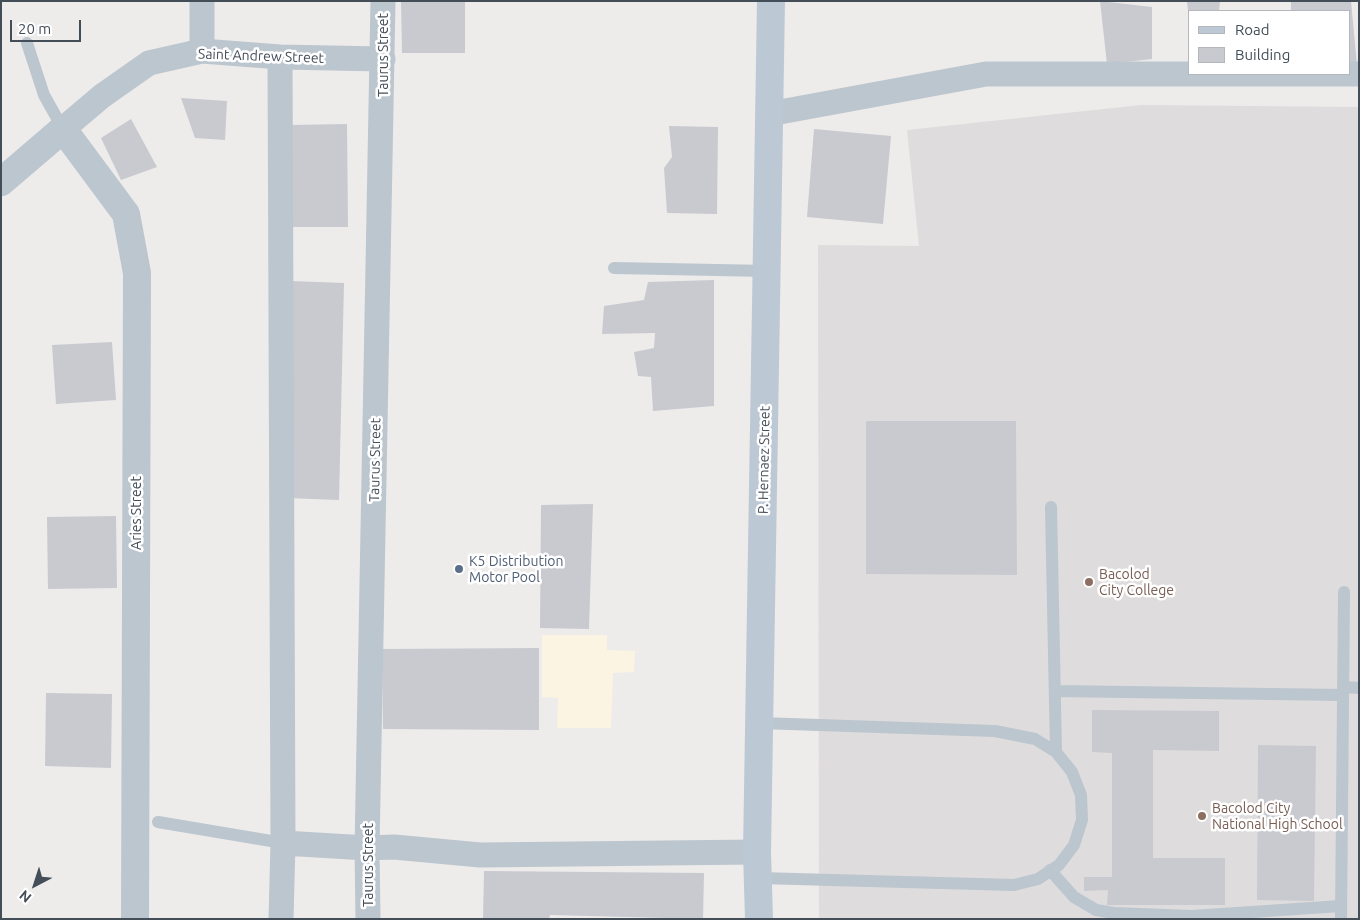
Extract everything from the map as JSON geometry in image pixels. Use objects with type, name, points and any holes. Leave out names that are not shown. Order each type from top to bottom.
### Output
[{"type":"main road","name":"P. Hernaez Street","points":[[759,919],[758,865],[771,1]]},
{"type":"street","points":[[202,1],[202,51]]},
{"type":"street","name":"Taurus Street","points":[[368,919],[367,848],[383,1]]},
{"type":"street","name":"Saint Andrew Street","points":[[1,182],[102,96],[150,63],[202,51],[280,57],[383,59]]},
{"type":"street","points":[[280,57],[283,843],[281,919]]},
{"type":"street","points":[[769,114],[986,74],[1188,74]]},
{"type":"street","name":"Aries Street","points":[[63,129],[126,214],[137,273],[134,919]]},
{"type":"street","points":[[283,843],[367,848],[394,847],[489,855],[758,865]]},
{"type":"lane","points":[[27,43],[44,96],[63,129]]},
{"type":"lane","points":[[614,268],[768,271]]},
{"type":"lane","points":[[1050,507],[1056,752]]},
{"type":"lane","points":[[1050,870],[1074,897],[1096,910],[1114,913],[1192,916],[1341,912],[1344,592]]},
{"type":"lane","points":[[1055,691],[1343,691],[1359,688]]},
{"type":"lane","points":[[758,865],[1014,885],[1038,878],[1059,865],[1074,844],[1082,820],[1081,795],[1072,772],[1056,752],[1035,739],[995,731],[760,723]]},
{"type":"lane","points":[[158,822],[283,843]]},
{"type":"shaded area","name":"Bacolod City College","points":[[1141,105],[1359,107],[1359,919],[819,919],[818,245],[919,246],[907,130]]},
{"type":"shaded area","points":[[542,635],[607,635],[607,650],[635,651],[634,672],[613,673],[611,728],[557,728],[558,698],[542,697]]},
{"type":"building","points":[[401,1],[465,1],[465,53],[402,53]]},
{"type":"building","points":[[1100,1],[1152,7],[1152,59],[1107,64]]},
{"type":"building","points":[[1187,1],[1220,1],[1219,10],[1188,11]]},
{"type":"building","points":[[1291,1],[1351,1],[1357,65],[1350,65],[1350,10],[1291,10]]},
{"type":"building","points":[[181,98],[227,101],[225,140],[195,138]]},
{"type":"building","points":[[131,119],[157,167],[121,180],[101,138]]},
{"type":"building","points":[[347,124],[348,227],[292,227],[291,125]]},
{"type":"building","points":[[669,126],[718,127],[717,214],[667,213],[664,168],[672,157]]},
{"type":"building","points":[[814,129],[891,136],[883,224],[807,217]]},
{"type":"building","points":[[714,280],[714,406],[653,411],[651,377],[638,376],[634,352],[654,348],[655,333],[602,334],[604,306],[644,300],[648,282]]},
{"type":"building","points":[[290,281],[344,283],[339,500],[286,498]]},
{"type":"building","points":[[112,342],[116,400],[56,404],[52,345]]},
{"type":"building","points":[[866,421],[1016,421],[1017,575],[866,574]]},
{"type":"building","points":[[593,504],[589,629],[540,628],[541,505]]},
{"type":"building","points":[[116,516],[117,588],[48,589],[47,517]]},
{"type":"building","points":[[539,648],[539,730],[383,729],[382,649]]},
{"type":"building","points":[[46,693],[112,694],[111,768],[45,766]]},
{"type":"building","points":[[1092,710],[1219,711],[1219,751],[1153,750],[1153,858],[1225,858],[1225,905],[1107,905],[1108,890],[1084,891],[1084,877],[1112,877],[1112,753],[1092,752]]},
{"type":"building","points":[[1258,745],[1316,746],[1314,901],[1257,900]]},
{"type":"building","points":[[484,871],[704,873],[703,919],[550,915],[549,919],[483,919]]},
{"type":"place","name":"K5 Distribution Motor Pool","points":[[459,569]]},
{"type":"place","name":"Bacolod City College","points":[[1089,582]]},
{"type":"place","name":"Bacolod City National High School","points":[[1202,816]]}]
